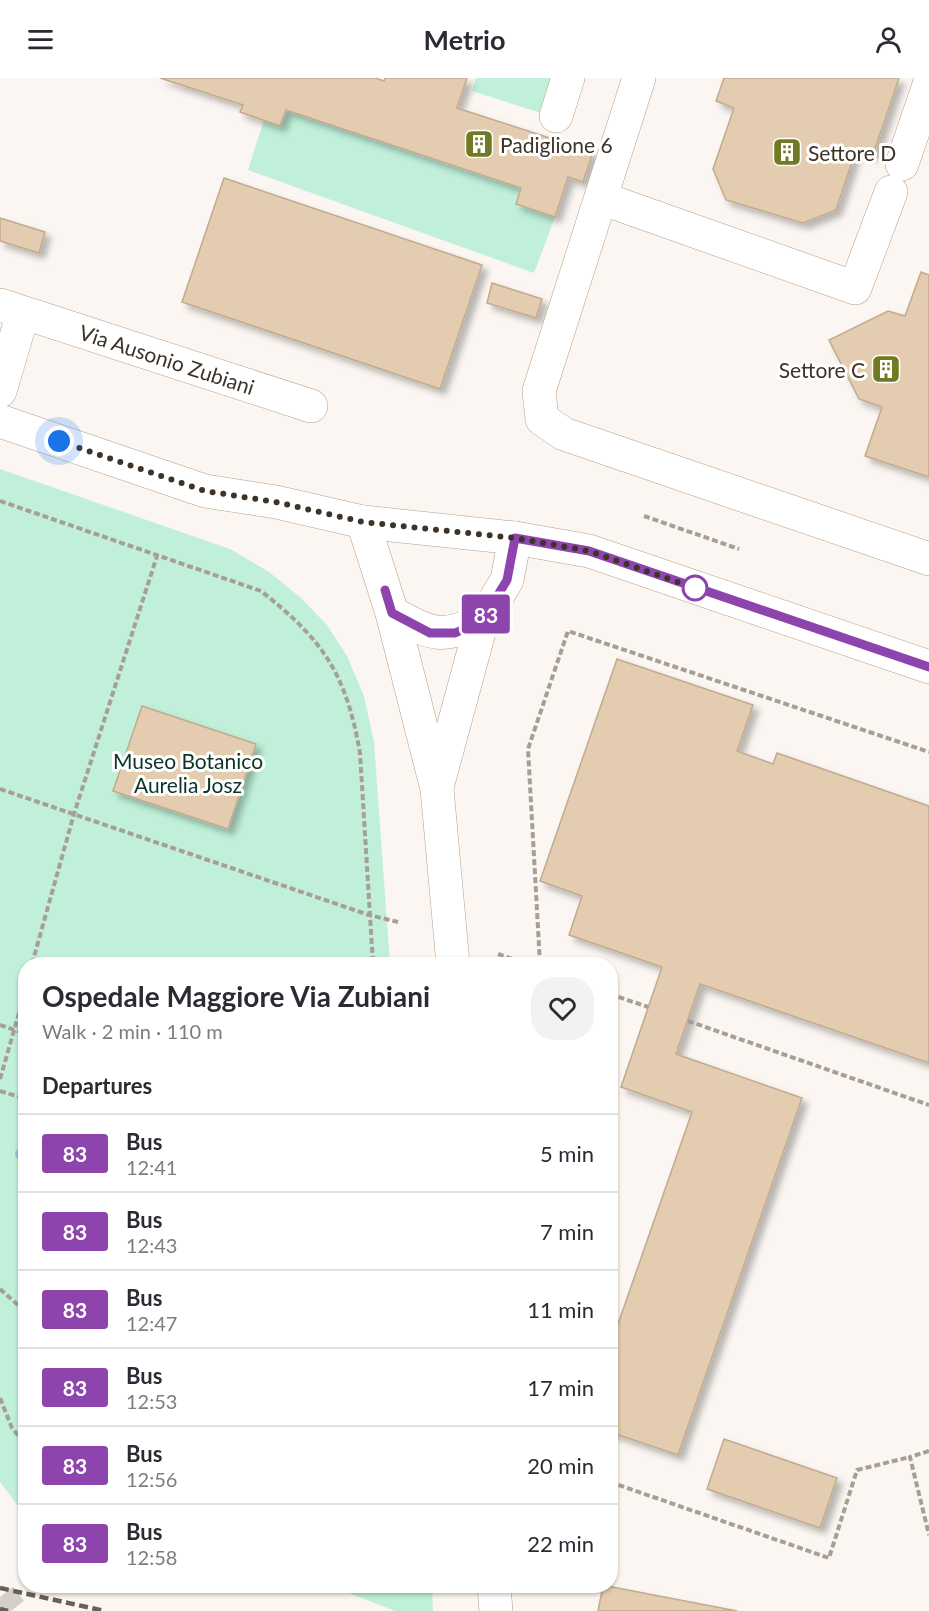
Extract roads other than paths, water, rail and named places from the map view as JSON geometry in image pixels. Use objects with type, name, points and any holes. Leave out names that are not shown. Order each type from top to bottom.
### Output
[{"type":"street","points":[[556,116],[568,78]]},
{"type":"street","points":[[639,78],[538,391],[542,418],[564,434],[929,559]]},
{"type":"street","points":[[601,198],[855,288],[929,85]]},
{"type":"street","name":"Via Ausonio Zubiani","points":[[0,391],[11,309],[311,406]]},
{"type":"street","points":[[0,421],[205,491],[276,502],[363,522],[515,538],[589,551],[929,667]]},
{"type":"street","points":[[363,522],[392,613],[437,789],[452,957]]},
{"type":"street","points":[[437,789],[482,621],[507,580],[515,538]]},
{"type":"street","points":[[392,613],[430,633],[455,633],[482,621]]},
{"type":"street","points":[[495,1593],[496,1611]]},
{"type":"tunnel","points":[[0,1597],[11,1611]]},
{"type":"railway","points":[[0,1588],[18,1592]]},
{"type":"railway","points":[[23,1593],[105,1611]]},
{"type":"railway","points":[[0,1609],[8,1611]]},
{"type":"place","name":"Padiglione 6","points":[[479,144]]},
{"type":"place","name":"Settore D","points":[[787,152]]},
{"type":"place","name":"Settore C","points":[[886,369]]},
{"type":"park label","name":"Museo Botanico Aurelia Josz","points":[[188,772]]}]
